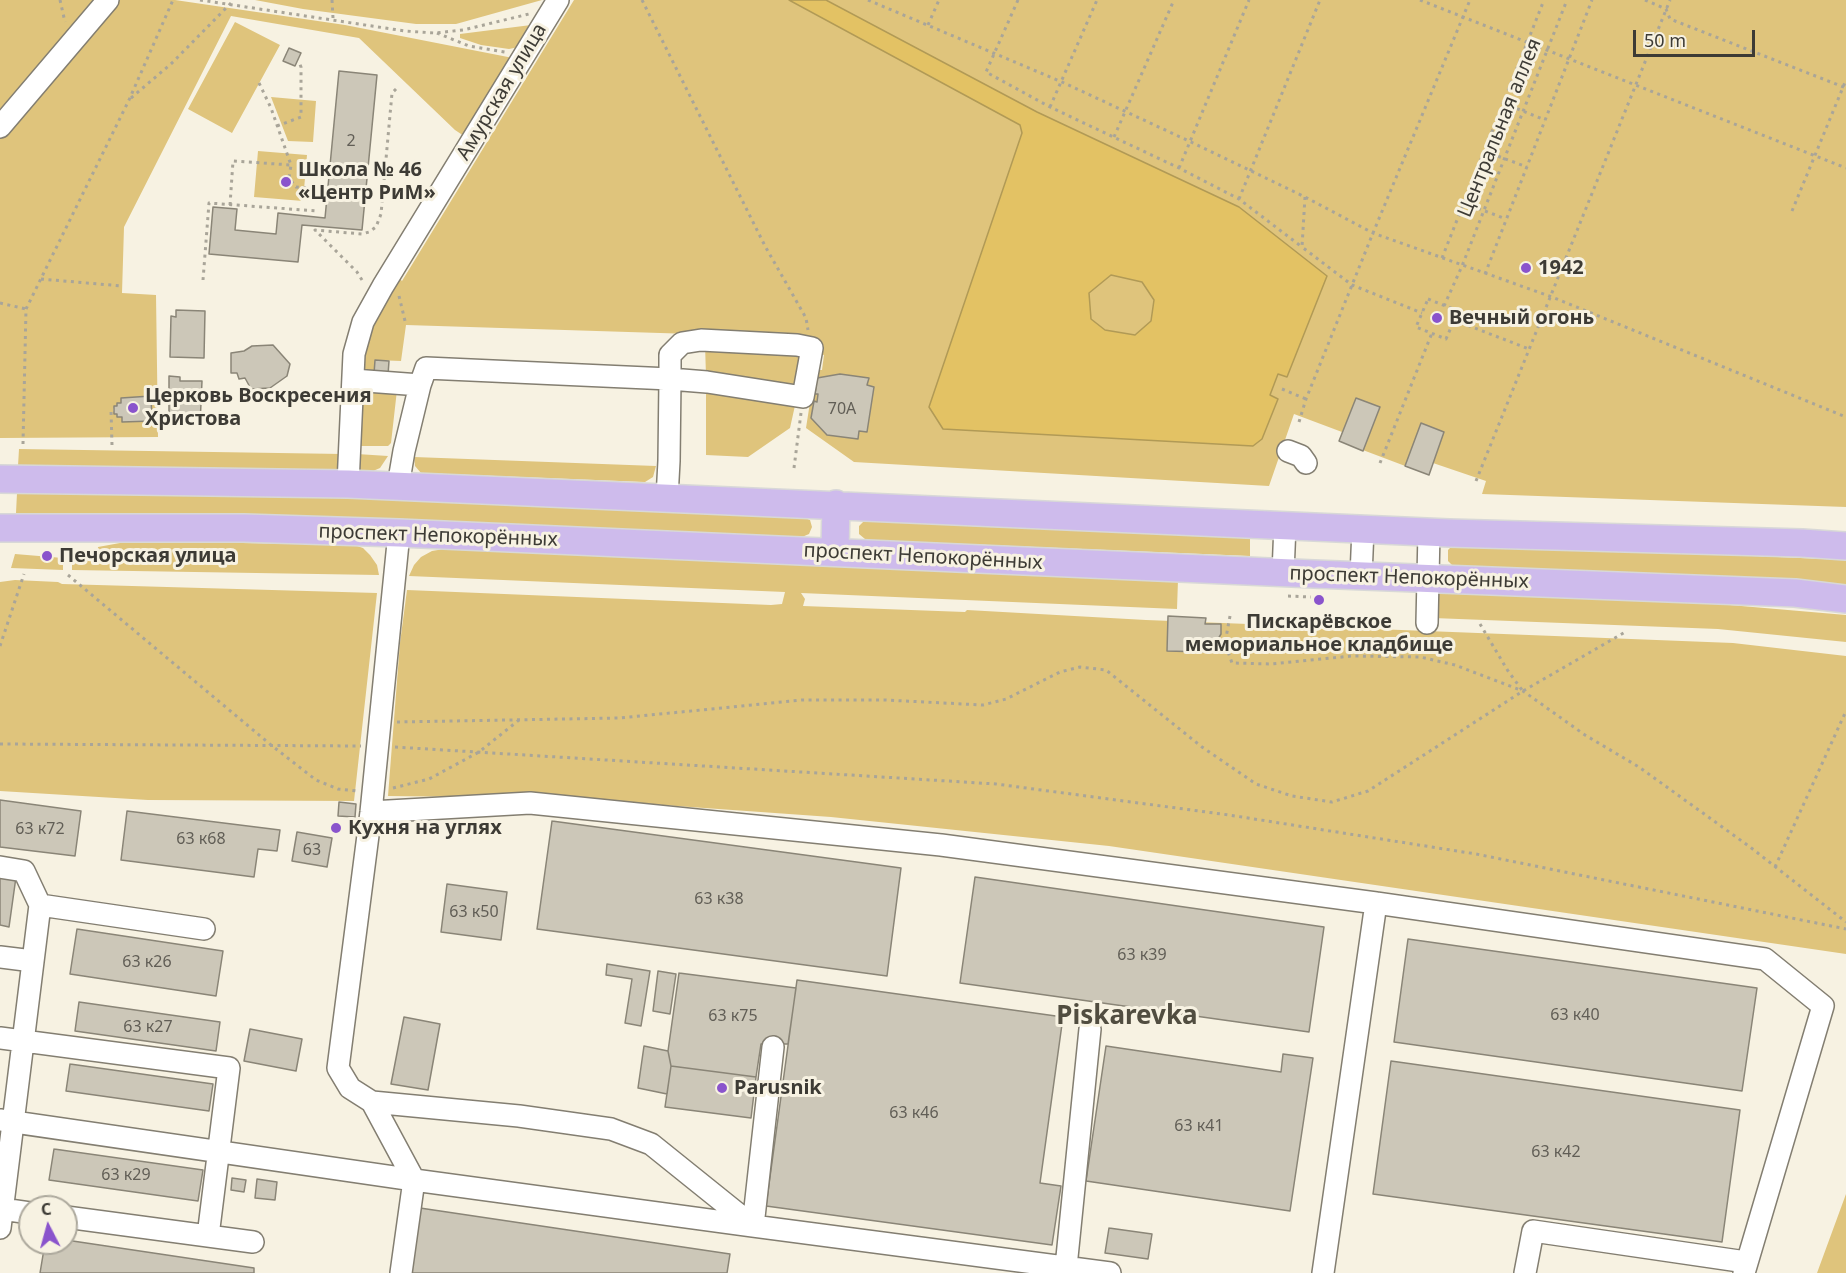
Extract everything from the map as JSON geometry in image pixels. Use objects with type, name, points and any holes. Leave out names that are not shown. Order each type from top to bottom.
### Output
[{"type":"main road","points":[[0,479],[348,484],[1429,532],[1846,546]]},
{"type":"main road","points":[[835,552],[836,504]]},
{"type":"main road","name":"проспект Непокорённых","points":[[0,528],[244,528],[399,533],[1283,573],[1795,592],[1846,599]]},
{"type":"street","points":[[0,127],[108,0]]},
{"type":"street","name":"Амурская улица","points":[[348,484],[354,354],[363,322],[556,4]]},
{"type":"street","points":[[398,486],[404,451],[426,368],[670,379],[707,382],[803,397],[812,348],[796,345],[701,340],[682,343],[670,355],[670,379],[669,461],[667,498]]},
{"type":"street","points":[[353,380],[420,385]]},
{"type":"street","points":[[1288,452],[1301,456],[1306,463]]},
{"type":"street","points":[[1283,573],[1285,525]]},
{"type":"street","points":[[1361,576],[1363,529]]},
{"type":"street","points":[[1427,623],[1429,532]]},
{"type":"street","points":[[399,533],[372,803],[338,1068],[350,1088],[372,1102],[519,1116],[611,1129],[651,1144],[753,1227]]},
{"type":"street","points":[[372,803],[530,803],[941,844],[1376,903],[1765,959],[1823,1006],[1745,1268],[1533,1231],[1526,1273]]},
{"type":"street","points":[[0,867],[24,871],[40,904],[23,1041],[7,1121],[2,1204],[18,1209]]},
{"type":"street","points":[[1323,1273],[1376,903]]},
{"type":"street","points":[[40,904],[204,929]]},
{"type":"street","points":[[0,957],[33,961]]},
{"type":"street","points":[[1066,1267],[1090,1029]]},
{"type":"street","points":[[0,1038],[229,1068],[208,1236]]},
{"type":"street","points":[[753,1227],[773,1047]]},
{"type":"street","points":[[372,1102],[414,1180],[401,1273]]},
{"type":"street","points":[[7,1121],[753,1227],[1005,1266],[1066,1267],[1110,1273]]},
{"type":"street","points":[[78,1219],[253,1242]]},
{"type":"path","points":[[23,444],[26,309],[129,99],[172,0]]},
{"type":"path","points":[[200,0],[230,6],[333,18],[405,31],[435,33],[463,30],[556,4]]},
{"type":"path","points":[[129,99],[172,63],[234,0]]},
{"type":"path","points":[[332,0],[333,18]]},
{"type":"path","points":[[642,0],[765,246],[806,318],[812,348]]},
{"type":"path","points":[[868,0],[1062,82],[1305,197],[1373,233],[1552,297],[1846,417]]},
{"type":"path","points":[[928,25],[939,0]]},
{"type":"path","points":[[1018,0],[986,72],[1050,107],[1239,199],[1352,285],[1422,313]]},
{"type":"path","points":[[1050,107],[1097,0]]},
{"type":"path","points":[[1114,137],[1174,0]]},
{"type":"path","points":[[1179,168],[1249,0]]},
{"type":"path","points":[[1239,199],[1320,0]]},
{"type":"path","points":[[1420,0],[1846,168]]},
{"type":"path","points":[[1299,422],[1306,399],[1373,233],[1470,0]]},
{"type":"path","points":[[1442,258],[1544,0]]},
{"type":"path","name":"Центральная аллея","points":[[1444,306],[1567,0]]},
{"type":"path","points":[[1485,274],[1592,0]]},
{"type":"path","points":[[1645,0],[1666,9],[1670,19],[1845,87]]},
{"type":"path","points":[[1476,481],[1670,0]]},
{"type":"path","points":[[435,33],[470,46],[525,55]]},
{"type":"path","points":[[277,126],[301,117],[302,67],[299,62]]},
{"type":"path","points":[[1792,211],[1846,80]]},
{"type":"path","points":[[259,83],[291,165],[290,178],[296,186],[319,189]]},
{"type":"path","points":[[362,279],[315,230],[362,234],[376,226],[381,214],[392,93],[399,86]]},
{"type":"path","points":[[1503,103],[1545,120]]},
{"type":"path","points":[[1485,151],[1527,167]]},
{"type":"path","points":[[230,205],[233,161],[291,165]]},
{"type":"path","points":[[1302,247],[1305,197]]},
{"type":"path","points":[[203,280],[209,203],[317,211]]},
{"type":"path","points":[[1464,203],[1506,219]]},
{"type":"path","points":[[41,279],[122,286]]},
{"type":"path","points":[[1428,299],[1458,311],[1446,339],[1416,327],[1422,313],[1428,299]]},
{"type":"path","points":[[0,303],[26,309]]},
{"type":"path","points":[[1454,320],[1529,349]]},
{"type":"path","points":[[1380,463],[1432,333]]},
{"type":"path","points":[[1281,389],[1306,399]]},
{"type":"path","points":[[794,468],[803,397]]},
{"type":"path","points":[[112,445],[111,410],[114,410]]},
{"type":"path","points":[[0,646],[24,574]]},
{"type":"path","points":[[68,575],[270,745],[316,780],[372,803],[429,779],[479,752],[519,720]]},
{"type":"path","points":[[1230,616],[1225,643],[1232,663],[1271,664],[1352,656],[1420,657],[1455,665],[1523,691],[1585,735],[1639,767],[1846,922]]},
{"type":"path","points":[[1480,624],[1508,671],[1523,691]]},
{"type":"path","points":[[380,723],[620,718],[802,700],[885,700],[983,705],[1006,699],[1060,672],[1080,667],[1106,670],[1202,747],[1256,784],[1292,796],[1332,802],[1368,791],[1523,691],[1627,631]]},
{"type":"path","points":[[1775,867],[1846,711]]},
{"type":"path","points":[[0,744],[378,746],[1008,786],[1229,815],[1476,854],[1846,929]]},
{"type":"shaded area","points":[[0,0],[96,0],[0,109]]},
{"type":"shaded area","points":[[120,0],[175,0],[345,25],[513,58],[467,138],[455,130],[359,38],[231,16],[124,227],[122,293],[156,295],[158,437],[0,438],[0,137]]},
{"type":"shaded area","points":[[255,0],[542,0],[456,24],[416,24],[303,9]]},
{"type":"shaded area","points":[[574,0],[1846,0],[1846,507],[1482,494],[1486,481],[1433,463],[1429,475],[1339,441],[1342,432],[1294,414],[1269,486],[854,462],[806,428],[815,370],[822,370],[824,355],[817,354],[819,338],[406,325],[401,361],[375,360],[374,371],[360,370],[368,325],[397,276],[402,281]]},
{"type":"shaded area","points":[[789,0],[826,0],[1037,112],[1239,207],[1327,276],[1287,377],[1278,374],[1270,395],[1278,399],[1262,439],[1253,446],[943,429],[929,407],[1022,133],[1020,125]],"holes":[[[1111,275],[1142,282],[1154,300],[1151,321],[1135,335],[1105,330],[1091,319],[1089,293]]]},
{"type":"shaded area","points":[[235,22],[280,45],[232,133],[188,109]]},
{"type":"shaded area","points":[[539,24],[524,46],[509,49],[481,45],[460,38],[460,34]]},
{"type":"shaded area","points":[[271,97],[316,101],[313,142],[288,141]]},
{"type":"shaded area","points":[[258,151],[307,155],[303,201],[254,197]]},
{"type":"shaded area","points":[[705,344],[803,353],[800,389],[706,376]]},
{"type":"shaded area","points":[[358,385],[397,390],[391,443],[388,446],[357,446]]},
{"type":"shaded area","points":[[706,388],[796,401],[790,428],[748,457],[706,455]]},
{"type":"shaded area","points":[[19,449],[343,454],[343,470],[18,466]]},
{"type":"shaded area","points":[[357,454],[388,456],[380,468],[373,471],[356,471]]},
{"type":"shaded area","points":[[414,457],[656,466],[653,477],[645,482],[421,473],[415,466]]},
{"type":"shaded area","points":[[17,493],[347,498],[802,517],[810,520],[812,527],[809,534],[802,537],[348,518],[16,513]]},
{"type":"shaded area","points":[[865,520],[1250,536],[1250,556],[869,540],[859,534],[859,526]]},
{"type":"shaded area","points":[[131,541],[354,545],[363,548],[370,555],[377,565],[379,575],[72,570],[72,557],[97,557],[98,547]]},
{"type":"shaded area","points":[[1452,546],[1571,548],[1846,560],[1846,586],[1458,567],[1448,561],[1448,550]]},
{"type":"shaded area","points":[[444,549],[1178,580],[1177,609],[801,593],[805,599],[803,606],[965,612],[967,610],[1146,620],[1733,643],[1846,656],[1846,954],[1109,846],[831,817],[564,798],[388,796],[400,643],[407,590],[771,605],[782,604],[785,592],[409,576],[421,557],[432,551]]},
{"type":"shaded area","points":[[15,554],[63,558],[63,570],[11,568]]},
{"type":"shaded area","points":[[15,580],[62,584],[377,593],[354,801],[148,800],[0,791],[0,582]]},
{"type":"shaded area","points":[[1433,591],[1718,604],[1846,615],[1846,642],[1718,629],[1433,618]]},
{"type":"shaded area","points":[[1846,1194],[1846,1273],[1817,1273]]},
{"type":"building","points":[[289,48],[301,53],[295,66],[283,61]]},
{"type":"building","points":[[339,71],[377,75],[362,230],[302,225],[298,262],[209,254],[213,207],[237,209],[235,230],[276,234],[278,213],[325,218]]},
{"type":"building","points":[[176,310],[205,311],[204,358],[170,357],[171,316],[176,317]]},
{"type":"building","points":[[273,345],[290,364],[287,376],[270,388],[251,389],[245,378],[239,379],[237,373],[231,373],[231,353],[244,351],[252,346]]},
{"type":"building","points":[[375,360],[389,361],[388,375],[374,374]]},
{"type":"building","points":[[840,374],[869,378],[867,385],[874,387],[867,432],[859,431],[858,439],[827,435],[811,418],[814,401],[817,402],[818,394],[815,394],[817,378]]},
{"type":"building","points":[[169,376],[180,377],[180,381],[202,381],[200,425],[173,423],[173,417],[169,417]]},
{"type":"building","name":"Церковь Воскресения Христова","points":[[151,396],[152,421],[122,422],[122,417],[114,414],[114,406],[121,403],[121,398]]},
{"type":"building","points":[[1356,398],[1380,407],[1363,451],[1339,441]]},
{"type":"building","points":[[1421,423],[1444,432],[1429,475],[1405,466]]},
{"type":"building","points":[[1168,616],[1206,618],[1205,624],[1221,624],[1221,634],[1214,646],[1204,646],[1204,652],[1167,651]]},
{"type":"building","points":[[0,800],[81,811],[75,856],[0,847]]},
{"type":"building","points":[[339,802],[356,804],[355,817],[338,816]]},
{"type":"building","points":[[127,811],[280,830],[277,851],[258,849],[254,877],[121,860]]},
{"type":"building","points":[[552,821],[901,868],[887,976],[537,929]]},
{"type":"building","points":[[297,832],[332,838],[327,867],[292,861]]},
{"type":"building","points":[[0,875],[16,877],[9,927],[0,925]]},
{"type":"building","points":[[975,877],[1324,927],[1309,1032],[960,983]]},
{"type":"building","points":[[447,884],[507,892],[501,940],[441,932]]},
{"type":"building","points":[[77,929],[223,951],[216,996],[70,974]]},
{"type":"building","points":[[1408,939],[1757,988],[1742,1091],[1394,1042]]},
{"type":"building","points":[[607,964],[650,971],[641,1026],[625,1023],[632,979],[606,975]]},
{"type":"building","points":[[658,971],[676,974],[670,1014],[653,1011]]},
{"type":"building","points":[[679,973],[796,988],[788,1044],[761,1044],[756,1077],[671,1066],[668,1051]]},
{"type":"building","points":[[797,980],[1063,1017],[1040,1183],[1061,1186],[1052,1245],[766,1206]]},
{"type":"building","points":[[79,1002],[220,1022],[216,1051],[75,1031]]},
{"type":"building","points":[[404,1017],[440,1024],[428,1090],[391,1084]]},
{"type":"building","points":[[250,1029],[302,1039],[296,1071],[244,1061]]},
{"type":"building","points":[[644,1046],[668,1051],[671,1066],[667,1094],[638,1088]]},
{"type":"building","points":[[1106,1046],[1281,1072],[1283,1054],[1313,1058],[1290,1211],[1086,1181]]},
{"type":"building","points":[[1391,1061],[1740,1110],[1722,1242],[1373,1194]]},
{"type":"building","points":[[70,1064],[213,1084],[209,1111],[66,1091]]},
{"type":"building","points":[[671,1066],[756,1077],[751,1118],[665,1107]]},
{"type":"building","points":[[54,1149],[203,1170],[198,1201],[49,1180]]},
{"type":"building","points":[[232,1178],[246,1180],[244,1192],[231,1190]]},
{"type":"building","points":[[257,1179],[277,1182],[275,1200],[255,1198]]},
{"type":"building","points":[[420,1208],[730,1254],[727,1273],[411,1273]]},
{"type":"building","points":[[1109,1228],[1152,1234],[1148,1259],[1105,1253]]},
{"type":"building","points":[[78,1242],[254,1268],[254,1273],[40,1273],[43,1255],[78,1255]]},
{"type":"place","name":"Школа № 46 «Центр РиМ»","points":[[286,182]]},
{"type":"place","name":"1942","points":[[1526,268]]},
{"type":"place","name":"Вечный огонь","points":[[1437,318]]},
{"type":"place","name":"Церковь Воскресения Христова","points":[[133,408]]},
{"type":"place","name":"Печорская улица","points":[[47,556]]},
{"type":"place","name":"Пискарёвское мемориальное кладбище","points":[[1319,600]]},
{"type":"place","name":"Кухня на углях","points":[[336,828]]},
{"type":"place","name":"Parusnik","points":[[722,1088]]},
{"type":"district","name":"Piskarevka","points":[[1127,1017]]}]
